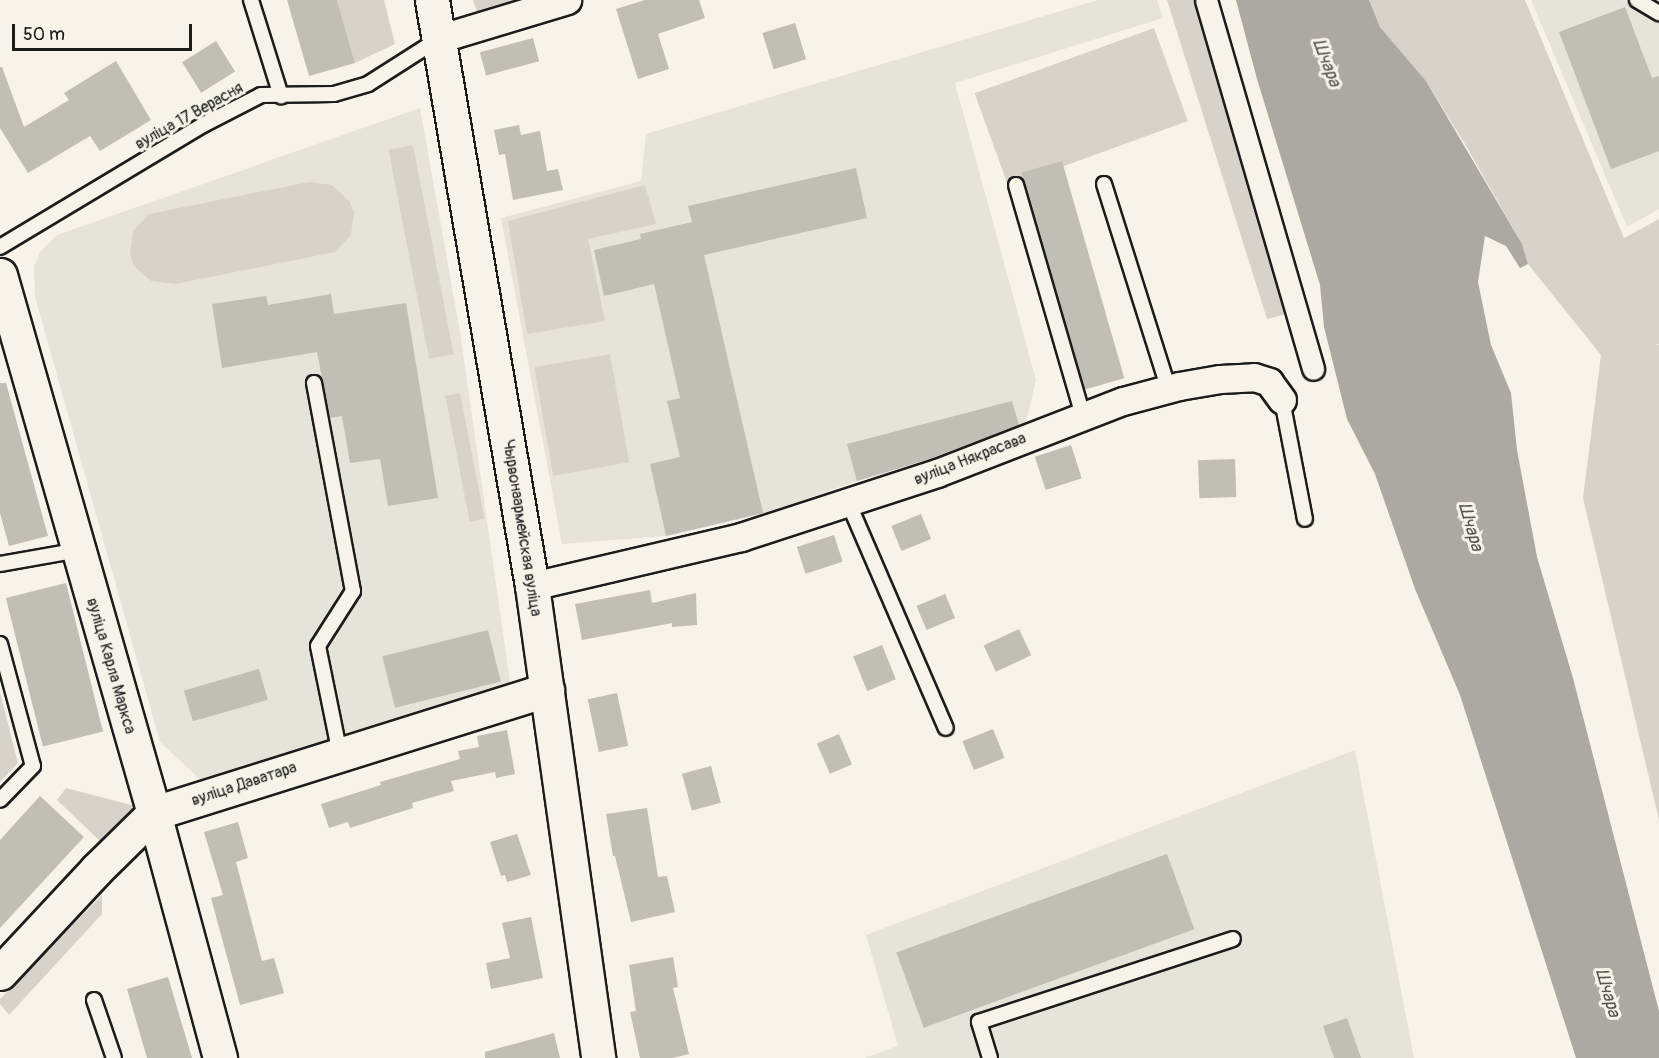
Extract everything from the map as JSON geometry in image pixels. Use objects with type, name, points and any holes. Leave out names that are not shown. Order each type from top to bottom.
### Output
[{"type":"street","name":"Чырвонаармейская вуліца","points":[[432,0],[532,586],[598,1058]]},
{"type":"street","points":[[438,39],[567,0]]},
{"type":"street","points":[[1206,0],[1313,369]]},
{"type":"street","name":"вуліца Карла Маркса","points":[[0,275],[154,813],[220,1058]]},
{"type":"street","name":"вуліца Някрасава","points":[[532,586],[741,537],[937,473],[1123,401],[1179,386],[1220,379],[1254,377],[1269,382],[1282,400]]},
{"type":"street","name":"вуліца Даватара","points":[[0,973],[96,870],[154,813],[547,690]]},
{"type":"lane","points":[[251,0],[281,96]]},
{"type":"lane","name":"вуліца 17 Верасня","points":[[0,247],[203,125],[261,95],[334,94],[368,84],[438,39]]},
{"type":"lane","points":[[1104,184],[1165,378]]},
{"type":"lane","points":[[1016,185],[1083,416]]},
{"type":"lane","points":[[314,383],[353,591],[318,646],[340,754]]},
{"type":"lane","name":"вуліца Някрасава","points":[[1282,400],[1305,519]]},
{"type":"lane","points":[[848,502],[946,728]]},
{"type":"lane","points":[[0,564],[79,550]]},
{"type":"lane","points":[[0,644],[33,766],[0,800]]},
{"type":"lane","points":[[990,1058],[980,1022],[1233,939]]},
{"type":"lane","points":[[94,1000],[114,1058]]},
{"type":"shaded area","points":[[337,0],[384,0],[395,44],[355,63]]},
{"type":"shaded area","points":[[473,0],[515,0],[477,12]]},
{"type":"shaded area","points":[[1098,0],[1157,0],[1163,18],[955,83],[1036,380],[1022,439],[857,481],[763,514],[666,536],[562,544],[501,218],[641,181],[646,134]]},
{"type":"shaded area","points":[[1167,0],[1200,0],[1290,313],[1267,319]]},
{"type":"shaded area","points":[[1369,0],[1525,0],[1624,238],[1659,219],[1659,344],[1655,345],[1659,345],[1659,820],[1583,498],[1601,355],[1528,264],[1522,244],[1465,144],[1426,81],[1380,27]]},
{"type":"shaded area","points":[[1531,0],[1659,0],[1659,209],[1627,227]]},
{"type":"shaded area","points":[[1154,28],[1188,121],[1008,186],[975,93]]},
{"type":"shaded area","points":[[420,108],[460,332],[510,682],[201,780],[160,742],[35,297],[34,267],[40,252],[57,235]]},
{"type":"shaded area","points":[[413,145],[454,354],[429,359],[388,150]]},
{"type":"shaded area","points":[[309,182],[332,185],[349,201],[354,212],[351,235],[335,252],[175,284],[151,281],[134,266],[130,254],[133,231],[149,214]]},
{"type":"shaded area","points":[[645,185],[656,224],[588,239],[605,321],[527,334],[508,221]]},
{"type":"shaded area","points":[[610,354],[629,462],[553,476],[534,367]]},
{"type":"shaded area","points":[[460,393],[484,519],[470,522],[445,396]]},
{"type":"shaded area","points":[[0,692],[18,763],[0,782]]},
{"type":"shaded area","points":[[1355,750],[1414,1058],[864,1058],[898,1046],[866,935]]},
{"type":"shaded area","points":[[66,788],[135,806],[100,841],[57,800]]},
{"type":"shaded area","points":[[102,895],[102,914],[9,1015],[0,1004],[0,999]]},
{"type":"water","name":"Шчара","points":[[1236,0],[1369,0],[1380,27],[1426,81],[1522,244],[1528,264],[1520,268],[1506,246],[1485,236],[1478,282],[1491,345],[1511,393],[1517,450],[1537,557],[1573,678],[1659,1011],[1659,1058],[1576,1058],[1460,695],[1415,589],[1375,474],[1347,419],[1324,327],[1320,285],[1257,79]]},
{"type":"building","points":[[287,0],[337,0],[355,63],[309,76]]},
{"type":"building","points":[[645,0],[699,0],[705,18],[658,34],[669,69],[638,79],[616,9]]},
{"type":"building","points":[[1625,7],[1652,78],[1659,76],[1659,151],[1611,169],[1559,32]]},
{"type":"building","points":[[795,23],[806,59],[774,69],[762,33]]},
{"type":"building","points":[[533,38],[539,61],[486,75],[480,52]]},
{"type":"building","points":[[216,41],[235,72],[201,93],[182,62]]},
{"type":"building","points":[[116,61],[151,120],[100,151],[90,136],[28,173],[0,128],[0,67],[2,67],[24,127],[69,100],[64,93]]},
{"type":"building","points":[[519,125],[521,135],[540,131],[547,171],[558,169],[563,190],[513,200],[505,154],[499,155],[494,130]]},
{"type":"building","points":[[1062,161],[1124,378],[1084,390],[1022,173]]},
{"type":"building","points":[[856,168],[867,218],[704,255],[763,513],[666,536],[650,464],[680,457],[667,401],[680,398],[654,284],[604,296],[594,250],[641,239],[640,234],[692,222],[688,206]]},
{"type":"building","points":[[331,294],[334,314],[406,303],[438,498],[388,506],[380,459],[350,463],[342,416],[330,418],[317,352],[222,368],[212,304],[266,296],[268,305]]},
{"type":"building","points":[[0,383],[6,383],[48,536],[9,546],[0,513]]},
{"type":"building","points":[[1012,401],[1019,425],[932,458],[857,481],[847,444]]},
{"type":"building","points":[[1071,445],[1082,478],[1046,490],[1035,457]]},
{"type":"building","points":[[1235,459],[1236,497],[1199,498],[1198,460]]},
{"type":"building","points":[[921,514],[931,539],[901,551],[891,526]]},
{"type":"building","points":[[834,535],[843,562],[806,574],[797,547]]},
{"type":"building","points":[[66,583],[103,731],[43,746],[6,598]]},
{"type":"building","points":[[650,590],[652,603],[696,593],[697,625],[672,627],[672,623],[582,640],[575,604]]},
{"type":"building","points":[[945,594],[955,618],[927,630],[916,606]]},
{"type":"building","points":[[1019,629],[1031,655],[996,672],[984,645]]},
{"type":"building","points":[[488,630],[501,681],[395,708],[382,656]]},
{"type":"building","points":[[882,645],[896,679],[867,691],[853,657]]},
{"type":"building","points":[[259,669],[268,700],[193,721],[184,690]]},
{"type":"building","points":[[617,693],[628,746],[599,752],[588,699]]},
{"type":"building","points":[[993,729],[1005,758],[974,770],[962,741]]},
{"type":"building","points":[[507,730],[515,774],[496,778],[495,772],[451,781],[454,791],[412,803],[413,808],[350,828],[348,822],[329,828],[321,804],[381,785],[380,782],[460,759],[458,751],[479,747],[477,736]]},
{"type":"building","points":[[839,734],[852,764],[830,774],[817,743]]},
{"type":"building","points":[[711,766],[721,803],[692,810],[682,774]]},
{"type":"building","points":[[40,796],[84,837],[0,928],[0,840]]},
{"type":"building","points":[[647,808],[658,877],[667,876],[675,912],[631,922],[615,856],[613,856],[606,814]]},
{"type":"building","points":[[238,822],[248,858],[236,862],[262,961],[274,958],[284,993],[240,1005],[211,898],[223,895],[204,832]]},
{"type":"building","points":[[517,834],[531,875],[507,882],[505,875],[501,876],[490,842]]},
{"type":"building","points":[[1167,854],[1194,929],[924,1028],[896,953]]},
{"type":"building","points":[[531,917],[543,978],[491,989],[486,963],[510,958],[502,923]]},
{"type":"building","points":[[673,957],[678,987],[673,988],[689,1054],[673,1058],[640,1058],[630,1012],[636,1011],[629,965]]},
{"type":"building","points":[[168,977],[192,1058],[147,1058],[127,989]]},
{"type":"building","points":[[1347,1018],[1361,1058],[1334,1058],[1323,1026]]},
{"type":"building","points":[[554,1033],[560,1058],[485,1058],[485,1052]]}]
